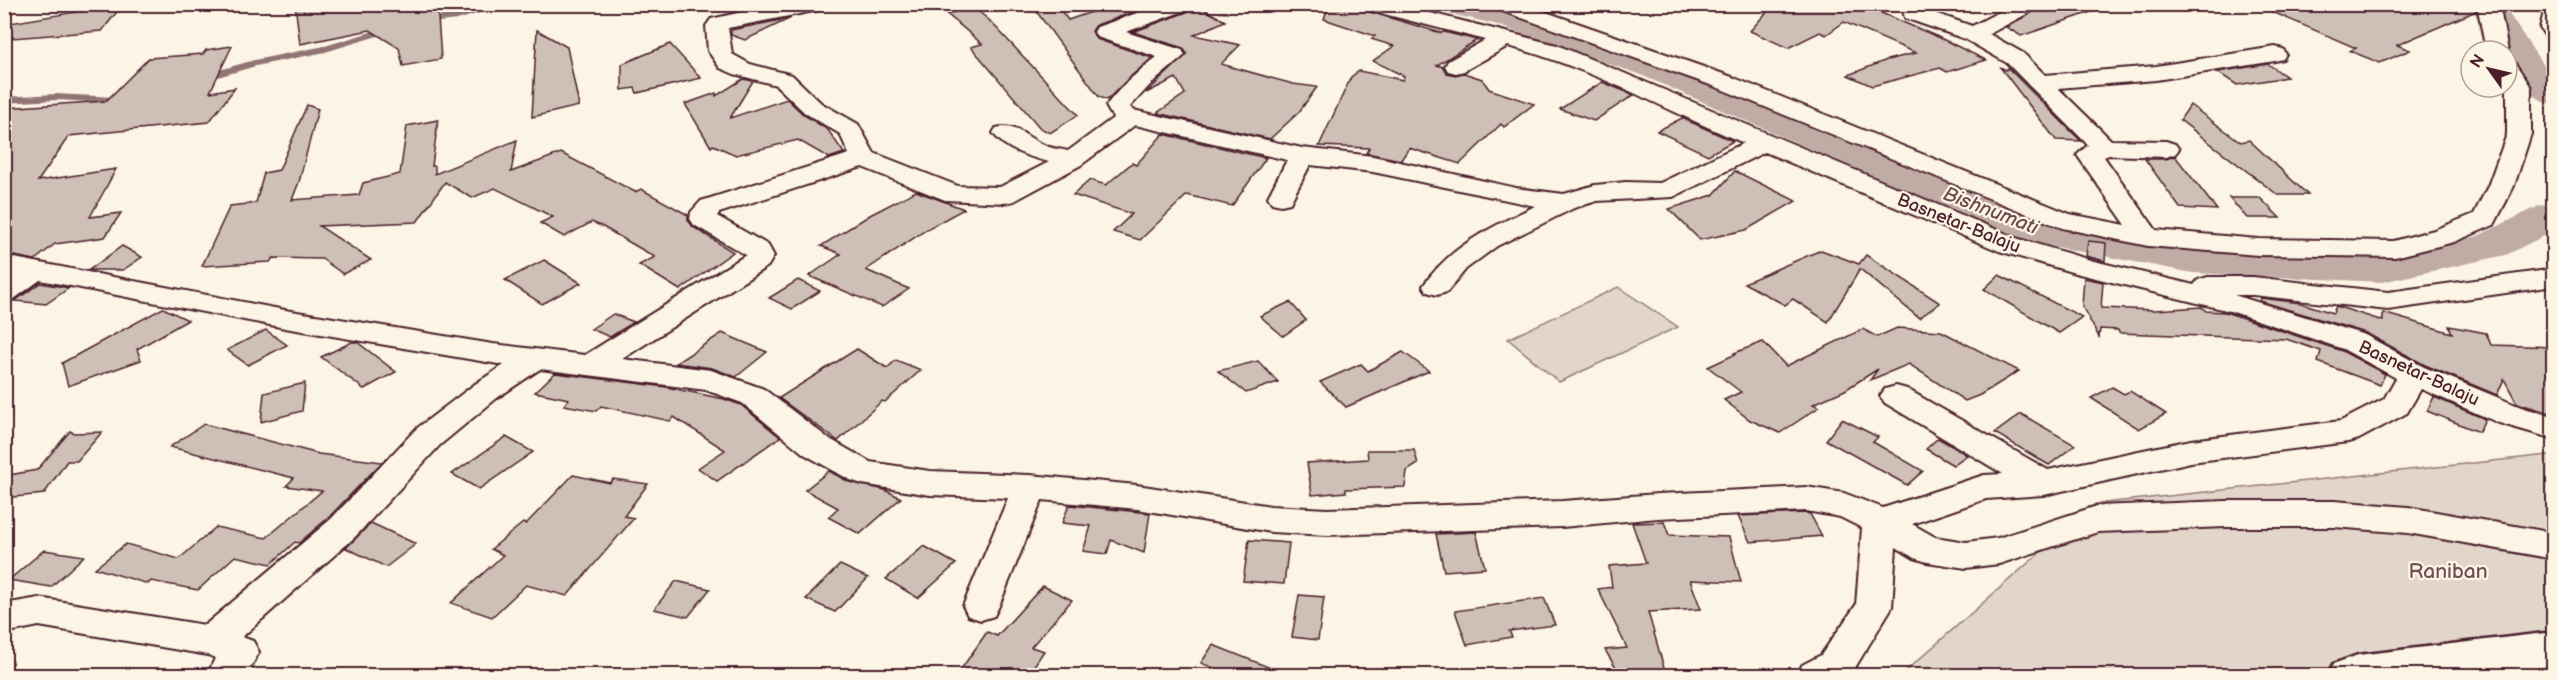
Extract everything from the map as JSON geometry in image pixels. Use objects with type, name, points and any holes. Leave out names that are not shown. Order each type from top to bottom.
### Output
[{"type":"main road","points":[[2348,675],[2553,650]]},
{"type":"street","points":[[819,4],[719,24],[717,26],[720,51],[723,58],[740,68],[779,77],[792,84],[800,96],[815,110],[848,128],[854,135],[863,158]]},
{"type":"street","points":[[1185,4],[1105,32],[1174,55],[1142,80],[1118,106],[1119,111],[1130,117],[1302,156],[1373,164],[1516,196],[1565,202]]},
{"type":"street","name":"Basnetar-Balaju","points":[[1368,4],[1445,13],[1506,38],[1549,50],[1592,66],[1697,114],[2009,245],[2240,305],[2354,342],[2413,374],[2510,415],[2553,428]]},
{"type":"street","points":[[1501,4],[1724,82],[2062,220],[2148,238],[2259,247],[2395,249],[2444,236],[2485,219],[2501,186],[2519,134],[2519,99]]},
{"type":"street","points":[[1911,4],[1913,13],[1973,34],[2015,58],[2104,147]]},
{"type":"street","points":[[1973,34],[2031,4]]},
{"type":"street","points":[[2488,4],[2495,39]]},
{"type":"street","points":[[2553,8],[2551,28],[2553,32]]},
{"type":"street","points":[[1455,66],[1506,38]]},
{"type":"street","points":[[2041,82],[2156,73],[2275,54]]},
{"type":"street","points":[[590,366],[758,260],[760,256],[758,251],[705,221],[702,217],[706,209],[718,203],[863,158],[954,194],[1005,195],[1072,160],[1130,117]]},
{"type":"street","points":[[1005,133],[1033,150],[1072,160]]},
{"type":"street","points":[[1437,286],[1456,262],[1487,240],[1565,202],[1595,193],[1626,190],[1664,191],[1765,142]]},
{"type":"street","points":[[2148,238],[2090,155],[2104,147],[2166,149]]},
{"type":"street","points":[[1281,197],[1302,156]]},
{"type":"street","points":[[4,264],[285,320],[533,360],[711,380],[753,396],[816,446],[862,472],[930,483],[1030,487],[1137,497],[1271,519],[1316,522],[1562,514],[1658,506],[1806,499],[1844,505],[1880,522],[1927,549],[1966,555],[1999,551],[2097,519],[2226,514],[2334,514],[2408,520],[2553,546]]},
{"type":"street","points":[[4,293],[36,269]]},
{"type":"street","points":[[2165,286],[2253,286],[2388,301],[2553,278]]},
{"type":"street","points":[[212,641],[343,528],[428,438],[486,391],[533,360]]},
{"type":"street","points":[[1880,522],[1984,487],[2044,483],[2191,452],[2348,431],[2396,406],[2413,374]]},
{"type":"street","points":[[1896,396],[2044,483]]},
{"type":"street","points":[[981,606],[1030,487]]},
{"type":"street","points":[[1816,675],[1835,666],[1874,607],[1880,522]]},
{"type":"street","points":[[4,619],[39,612],[212,641],[240,652],[226,674],[236,675]]},
{"type":"green space","points":[[1618,287],[1678,327],[1559,382],[1508,339]]},
{"type":"green space","name":"Raniban","points":[[2553,455],[2553,675],[1900,676],[2095,504]]},
{"type":"building","points":[[123,4],[102,31],[12,38],[10,23]]},
{"type":"building","points":[[295,4],[378,4],[379,12],[419,4],[437,4],[441,59],[403,66],[399,48],[370,30],[300,44]]},
{"type":"building","points":[[1031,4],[1056,4],[1068,20],[1106,7],[1111,10],[1129,4],[1155,4],[1096,25],[1092,31],[1096,39],[1152,58],[1107,100],[1099,97]]},
{"type":"building","points":[[1329,4],[1343,4],[1441,33],[1477,40],[1437,65],[1443,67],[1447,73],[1455,75],[1464,73],[1482,79],[1489,89],[1534,104],[1504,127],[1501,124],[1460,164],[1409,148],[1401,160],[1366,153],[1369,148],[1319,146],[1351,77],[1359,71],[1403,80],[1404,76],[1373,61],[1394,46],[1371,39],[1375,36],[1324,19]]},
{"type":"building","points":[[1774,4],[1798,4],[1811,8],[1802,4],[1871,4],[1867,7],[1986,60],[1947,72],[1940,68],[1872,86],[1848,75],[1887,60],[1916,53],[1844,22],[1826,35],[1820,32],[1788,48],[1750,31]]},
{"type":"building","points":[[2047,4],[2102,4],[2103,8],[2021,36],[2006,27]]},
{"type":"building","points":[[2254,4],[2475,4],[2476,11],[2397,45],[2410,50],[2380,63],[2350,51],[2356,48]]},
{"type":"building","points":[[973,7],[989,20],[1078,115],[1050,133],[1040,128],[971,47],[982,44],[947,14]]},
{"type":"building","points":[[1200,7],[1225,21],[1194,35],[1240,45],[1221,64],[1293,84],[1317,87],[1299,112],[1270,139],[1157,113],[1185,94],[1176,78],[1146,93],[1187,54],[1183,48],[1133,32]]},
{"type":"building","points":[[791,18],[745,40],[731,35],[731,30]]},
{"type":"building","points":[[537,30],[567,47],[579,106],[532,117]]},
{"type":"building","points":[[670,44],[701,78],[637,93],[635,88],[622,90],[622,64]]},
{"type":"building","points":[[232,46],[210,92],[235,88],[209,122],[69,136],[38,181],[116,169],[90,217],[121,213],[105,237],[55,244],[35,260],[4,254],[4,108],[106,101],[149,58],[203,54],[206,50]]},
{"type":"building","points":[[2268,64],[2287,77],[2237,85],[2217,72]]},
{"type":"building","points":[[2000,67],[2006,70],[2008,68],[2081,141],[2056,140]]},
{"type":"building","points":[[743,79],[753,81],[730,118],[787,99],[804,115],[828,130],[844,153],[829,158],[798,140],[736,155],[713,145],[711,147],[685,104],[716,93],[716,96]]},
{"type":"building","points":[[1602,82],[1634,95],[1594,121],[1560,109]]},
{"type":"building","points":[[307,105],[318,109],[292,200],[359,195],[363,183],[400,174],[407,126],[438,120],[432,166],[435,166],[435,174],[517,140],[511,172],[561,153],[635,192],[641,189],[688,215],[688,220],[693,227],[733,252],[680,290],[639,265],[655,257],[603,227],[592,222],[564,237],[540,223],[553,217],[495,188],[472,198],[445,182],[417,222],[319,226],[371,260],[343,274],[322,259],[273,258],[270,262],[202,266],[230,206],[256,203],[264,173],[279,170]]},
{"type":"building","points":[[2190,105],[2241,142],[2249,140],[2308,195],[2278,195],[2180,120]]},
{"type":"building","points":[[1682,118],[1733,141],[1708,155],[1657,131]]},
{"type":"building","points":[[1163,134],[1266,158],[1232,206],[1187,195],[1140,240],[1113,232],[1132,214],[1073,195],[1090,180],[1106,185],[1132,163],[1136,165]]},
{"type":"building","points":[[2175,156],[2217,210],[2180,208],[2145,159],[2166,159]]},
{"type":"building","points":[[1735,171],[1796,201],[1746,230],[1700,240],[1669,209],[1713,195]]},
{"type":"building","points":[[916,191],[964,209],[929,228],[866,270],[909,289],[882,307],[809,276],[841,254],[821,246],[870,215]]},
{"type":"building","points":[[2229,198],[2260,198],[2280,218],[2247,218]]},
{"type":"building","points":[[2088,241],[2106,243],[2105,261],[2086,256]]},
{"type":"building","points":[[122,246],[142,257],[123,270],[89,270]]},
{"type":"building","points":[[1821,250],[1859,264],[1866,255],[1940,303],[1919,318],[1860,269],[1828,322],[1793,299],[1785,305],[1744,283]]},
{"type":"building","points":[[544,260],[581,283],[542,304],[505,280]]},
{"type":"building","points":[[1999,275],[2082,317],[2059,333],[1984,289]]},
{"type":"building","points":[[2084,278],[2103,282],[2101,308],[2155,310],[2202,307],[2206,311],[2225,312],[2342,351],[2385,374],[2380,385],[2318,362],[2321,351],[2286,339],[2119,333],[2118,330],[2100,329],[2099,337],[2082,306]]},
{"type":"building","points":[[798,280],[820,291],[792,309],[769,298]]},
{"type":"building","points":[[40,283],[69,288],[46,304],[15,301]]},
{"type":"building","points":[[2261,298],[2301,303],[2333,313],[2336,306],[2383,321],[2383,313],[2452,333],[2449,326],[2486,333],[2491,345],[2553,347],[2553,414],[2517,403],[2504,379],[2497,395],[2425,365],[2366,333],[2260,301]]},
{"type":"building","points":[[1290,302],[1306,320],[1283,336],[1260,316]]},
{"type":"building","points":[[163,308],[188,320],[137,349],[141,360],[68,386],[62,363]]},
{"type":"building","points":[[613,314],[634,322],[610,337],[591,329]]},
{"type":"building","points":[[1897,328],[1941,331],[2019,371],[1980,395],[1965,401],[1909,364],[1870,380],[1878,369],[1845,390],[1813,404],[1819,407],[1780,433],[1750,420],[1724,400],[1741,392],[1708,367],[1736,354],[1734,353],[1763,342],[1786,366],[1863,329],[1877,337]]},
{"type":"building","points":[[266,330],[287,345],[248,365],[227,350]]},
{"type":"building","points":[[722,333],[767,352],[736,377],[712,368],[676,363]]},
{"type":"building","points":[[352,342],[357,342],[396,372],[364,389],[321,357]]},
{"type":"building","points":[[857,349],[887,368],[896,360],[921,370],[838,441],[779,398]]},
{"type":"building","points":[[1403,352],[1429,371],[1346,407],[1320,382],[1361,364],[1368,371]]},
{"type":"building","points":[[1258,361],[1278,382],[1246,393],[1218,371]]},
{"type":"building","points":[[555,373],[666,387],[724,399],[741,405],[780,437],[717,481],[698,468],[725,450],[674,417],[670,421],[601,406],[596,411],[564,405],[569,399],[535,392]]},
{"type":"building","points":[[305,383],[302,411],[261,422],[264,393]]},
{"type":"building","points":[[2112,387],[2124,394],[2130,391],[2166,414],[2139,429],[2091,398]]},
{"type":"building","points":[[2434,397],[2485,419],[2479,432],[2427,411]]},
{"type":"building","points":[[2021,414],[2075,445],[2049,465],[1995,433]]},
{"type":"building","points":[[1842,419],[1878,437],[1873,442],[1923,471],[1907,485],[1826,440]]},
{"type":"building","points":[[204,424],[319,454],[382,462],[329,517],[299,543],[295,542],[271,564],[235,556],[198,590],[151,581],[148,584],[95,568],[126,544],[179,559],[216,527],[266,538],[322,491],[286,486],[294,478],[170,447]]},
{"type":"building","points":[[70,431],[74,433],[102,432],[77,461],[67,461],[44,494],[4,498],[4,476],[37,470]]},
{"type":"building","points":[[506,437],[533,452],[479,489],[452,474]]},
{"type":"building","points":[[1938,438],[1967,455],[1953,465],[1926,449]]},
{"type":"building","points":[[1367,450],[1414,450],[1418,464],[1407,471],[1405,487],[1346,489],[1346,492],[1312,495],[1307,463],[1368,459]]},
{"type":"building","points":[[829,471],[849,482],[885,490],[901,498],[860,534],[828,517],[838,508],[805,490]]},
{"type":"building","points":[[573,475],[610,483],[613,479],[648,484],[624,516],[634,518],[567,596],[526,585],[492,617],[451,603],[503,555],[491,549],[523,523],[526,524]]},
{"type":"building","points":[[1069,505],[1150,513],[1144,553],[1111,540],[1107,554],[1083,551],[1091,526],[1062,523]]},
{"type":"building","points":[[1810,514],[1822,536],[1750,542],[1738,516]]},
{"type":"building","points":[[1664,522],[1669,535],[1729,537],[1741,582],[1690,580],[1701,609],[1648,612],[1666,675],[1620,675],[1605,650],[1627,648],[1598,589],[1612,587],[1609,566],[1646,563],[1632,523]]},
{"type":"building","points":[[371,523],[416,544],[386,567],[346,548]]},
{"type":"building","points":[[1476,532],[1485,568],[1444,571],[1436,534]]},
{"type":"building","points":[[1249,540],[1289,543],[1284,584],[1243,581]]},
{"type":"building","points":[[924,546],[956,564],[918,598],[886,579]]},
{"type":"building","points":[[44,550],[84,556],[51,587],[9,580]]},
{"type":"building","points":[[840,565],[868,578],[835,612],[806,599]]},
{"type":"building","points":[[676,581],[710,589],[688,617],[654,609]]},
{"type":"building","points":[[1043,586],[1072,600],[1031,647],[1044,651],[1028,675],[957,675],[987,632],[997,636]]},
{"type":"building","points":[[1299,595],[1324,597],[1318,640],[1292,637]]},
{"type":"building","points":[[1544,598],[1555,625],[1509,631],[1512,637],[1467,645],[1455,611]]},
{"type":"building","points":[[1213,645],[1286,675],[1209,675],[1214,668],[1201,663]]},
{"type":"waterway","points":[[430,20],[457,17],[499,4]]},
{"type":"waterway","name":"Bishnumati","points":[[1451,4],[1505,17],[1654,67],[2030,229],[2193,260],[2382,269],[2491,246],[2554,215]]},
{"type":"waterway","name":"Bishnumati","points":[[2492,4],[2490,11],[2528,69],[2554,94]]},
{"type":"waterway","points":[[210,76],[255,63],[325,49],[384,31]]},
{"type":"waterway","points":[[4,100],[56,97],[114,100]]}]
